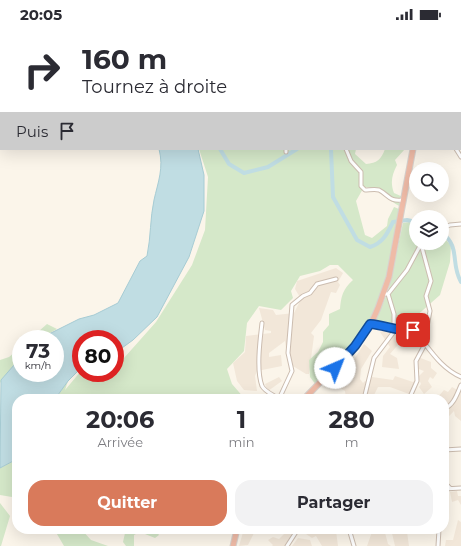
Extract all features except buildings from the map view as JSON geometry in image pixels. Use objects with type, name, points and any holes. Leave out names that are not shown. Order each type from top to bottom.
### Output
[{"type":"highway","points":[[309,394],[346,357],[370,324],[386,294],[413,150]]},
{"type":"highway","points":[[233,546],[236,534]]},
{"type":"street","points":[[346,150],[351,161],[360,172],[362,186],[365,190],[379,190],[387,197],[396,201],[403,200]]},
{"type":"street","points":[[449,225],[461,224]]},
{"type":"street","points":[[365,394],[374,358],[395,328],[394,314],[386,294],[407,270],[418,250]]},
{"type":"street","points":[[411,394],[417,381],[416,361],[425,344],[430,311],[426,296],[431,280],[423,250]]},
{"type":"street","points":[[281,394],[292,372],[288,353],[292,305],[303,296],[310,293],[317,284],[336,279]]},
{"type":"street","points":[[262,323],[259,358],[262,386],[271,394]]},
{"type":"street","points":[[370,324],[404,331],[418,328],[426,332]]},
{"type":"street","points":[[425,344],[445,368],[461,377]]},
{"type":"street","points":[[449,407],[456,398],[461,385]]},
{"type":"street","points":[[449,450],[461,449]]},
{"type":"street","points":[[451,488],[461,488]]},
{"type":"street","points":[[287,546],[295,534]]},
{"type":"street","points":[[350,534],[354,546]]},
{"type":"street","points":[[438,546],[439,534]]},
{"type":"shaded area","points":[[336,268],[343,273],[338,282],[340,285],[336,293],[331,292],[321,320],[311,333],[314,336],[309,374],[306,374],[288,363],[285,341],[269,353],[269,357],[281,355],[282,366],[257,371],[255,376],[257,391],[244,390],[237,381],[233,363],[245,352],[246,336],[271,333],[271,331],[265,330],[259,308],[273,310],[276,315],[294,313],[301,299],[295,289],[297,281]]},
{"type":"shaded area","points":[[392,327],[403,339],[390,354],[397,358],[399,369],[382,367],[383,356],[390,347],[380,332]]},
{"type":"shaded area","points":[[364,344],[372,351],[361,369],[360,379],[363,383],[365,381],[369,384],[372,377],[393,380],[395,376],[413,382],[424,371],[416,368],[418,357],[431,362],[431,368],[437,373],[433,379],[430,377],[428,381],[432,387],[424,394],[419,387],[421,384],[419,379],[409,394],[390,387],[378,387],[374,394],[345,394],[345,391],[340,388],[337,375],[351,364]]},
{"type":"shaded area","points":[[279,377],[282,381],[268,391],[265,384]]},
{"type":"shaded area","points":[[452,387],[461,392],[461,421],[455,416],[454,411],[449,416],[449,394],[440,394],[444,390],[448,392]]},
{"type":"shaded area","points":[[457,491],[458,496],[461,496],[461,505],[458,500],[452,502],[450,492]]},
{"type":"shaded area","points":[[458,520],[461,522],[461,546],[445,546],[446,540],[453,540]]},
{"type":"shaded area","points":[[243,534],[254,534],[248,545],[239,546]]},
{"type":"shaded area","points":[[284,534],[292,534],[285,546],[272,546],[273,545],[268,540],[273,537],[279,539]]},
{"type":"shaded area","points":[[306,534],[336,534],[338,546],[322,546],[316,536],[312,538]]},
{"type":"shaded area","points":[[371,534],[385,534],[388,544],[391,546],[367,546]]},
{"type":"shaded area","points":[[392,534],[407,534],[409,546],[395,546]]},
{"type":"shaded area","points":[[298,538],[310,540],[312,546],[292,546]]},
{"type":"green space","points":[[199,150],[356,150],[355,154],[366,164],[373,163],[378,160],[385,150],[404,150],[395,160],[397,165],[392,182],[394,193],[403,197],[401,207],[380,192],[364,187],[356,201],[365,235],[372,238],[387,226],[388,219],[394,207],[399,209],[400,219],[390,269],[383,294],[373,317],[361,335],[316,385],[310,377],[309,360],[318,352],[323,342],[323,332],[329,325],[329,314],[340,309],[343,293],[353,280],[338,265],[330,265],[320,271],[300,276],[291,291],[293,298],[281,310],[259,306],[247,323],[244,351],[227,369],[232,384],[241,394],[59,394],[68,381],[65,390],[72,382],[124,382],[124,358],[156,322],[192,265],[205,230],[208,177]]},
{"type":"green space","points":[[409,222],[409,250],[449,250],[449,243],[451,245],[450,262],[440,295],[414,318],[397,321],[388,327],[374,323],[388,292],[403,223]]},
{"type":"green space","points":[[47,324],[57,329],[55,330],[40,330]]},
{"type":"green space","points":[[12,354],[12,368],[0,383],[0,360]]},
{"type":"green space","points":[[12,462],[12,497],[0,495],[0,468]]},
{"type":"green space","points":[[0,503],[10,516],[1,546],[0,546]]},
{"type":"green space","points":[[57,534],[86,534],[91,540],[108,546],[64,546]]},
{"type":"green space","points":[[125,534],[136,534],[134,535],[134,546],[126,546],[123,542]]},
{"type":"green space","points":[[145,534],[158,534],[155,538]]},
{"type":"water","points":[[159,150],[198,150],[204,175],[204,211],[189,257],[157,317],[133,340],[124,346],[124,330],[72,330],[72,377],[59,394],[12,394],[12,462],[0,468],[1,380],[12,367],[12,382],[64,382],[64,330],[57,330],[79,319],[94,315],[118,303],[140,261],[147,256],[153,207],[159,181],[161,162]]},
{"type":"waterway","points":[[221,150],[229,164],[244,173],[268,167],[295,150]]},
{"type":"waterway","points":[[331,150],[333,197],[357,240],[370,247],[378,243],[387,234],[393,222],[409,220]]},
{"type":"waterway","points":[[449,240],[461,282]]},
{"type":"route","points":[[335,368],[355,346],[370,324],[384,325],[400,331],[413,330]]}]
